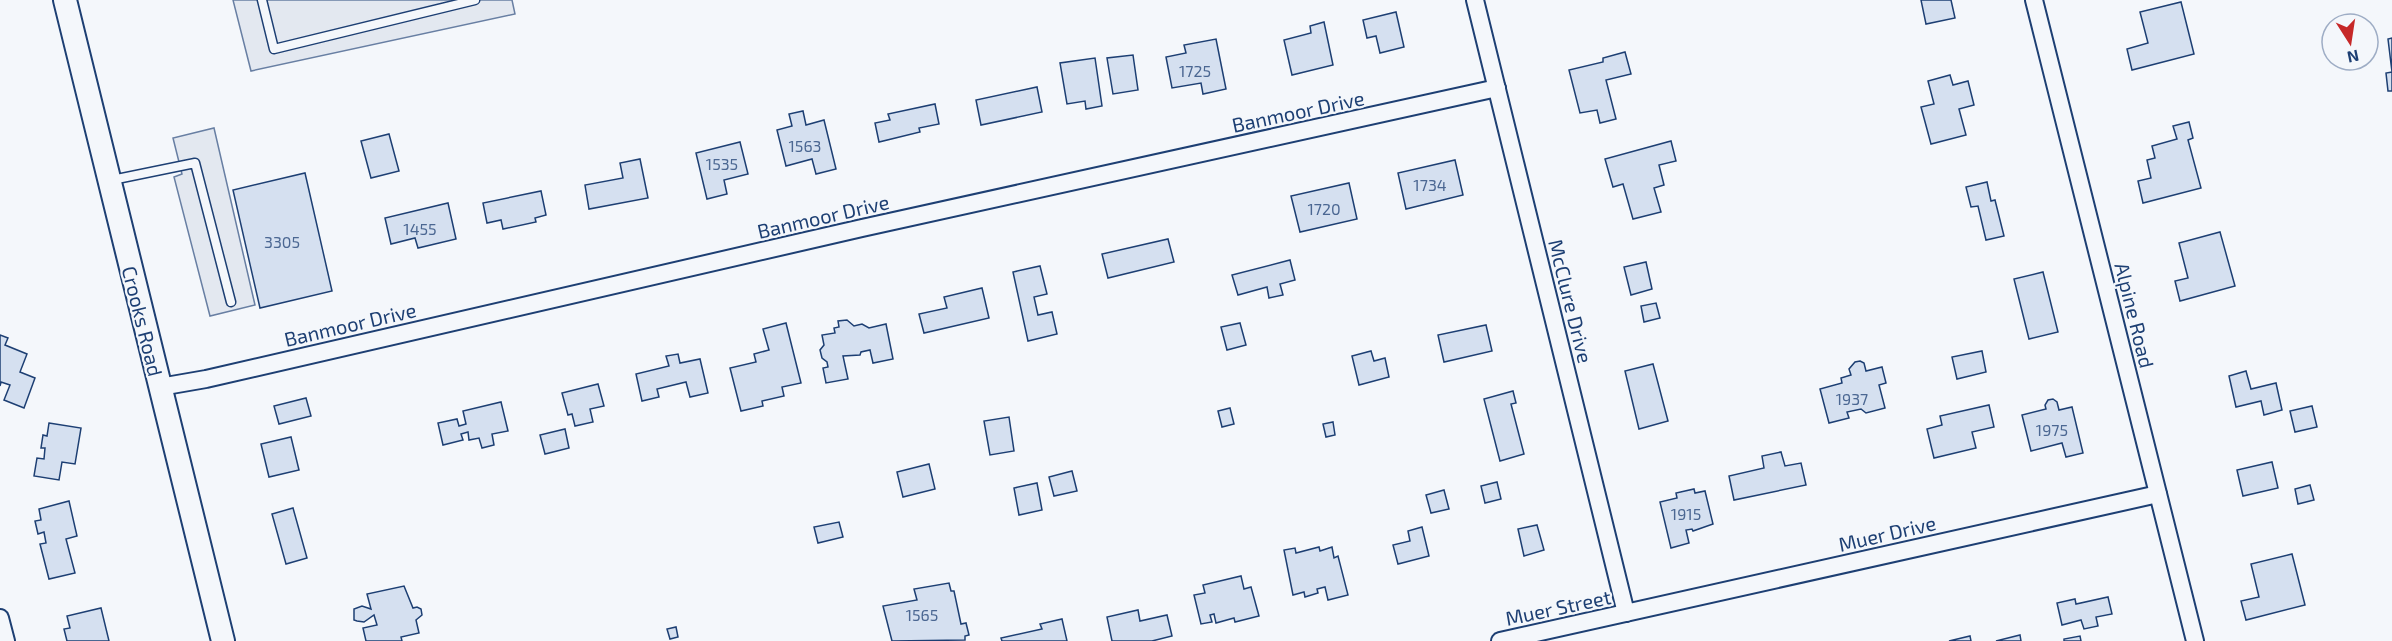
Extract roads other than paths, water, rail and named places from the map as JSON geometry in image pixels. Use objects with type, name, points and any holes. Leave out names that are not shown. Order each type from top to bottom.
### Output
[{"type":"main road","name":"Crooks Road","points":[[65,0],[223,641]]},
{"type":"street","name":"McClure Drive","points":[[1475,0],[1626,613]]},
{"type":"street","name":"Alpine Road","points":[[2034,0],[2195,641]]},
{"type":"street","name":"Banmoor Drive","points":[[160,387],[218,376],[862,228],[1497,88]]},
{"type":"street","name":"Muer Drive","points":[[1626,613],[2158,494]]},
{"type":"street","name":"Muer Street","points":[[1500,641],[1626,613]]},
{"type":"street","points":[[0,618],[6,641]]},
{"type":"lane","points":[[262,0],[274,50],[475,0]]},
{"type":"lane","points":[[108,181],[195,163],[231,302]]}]
